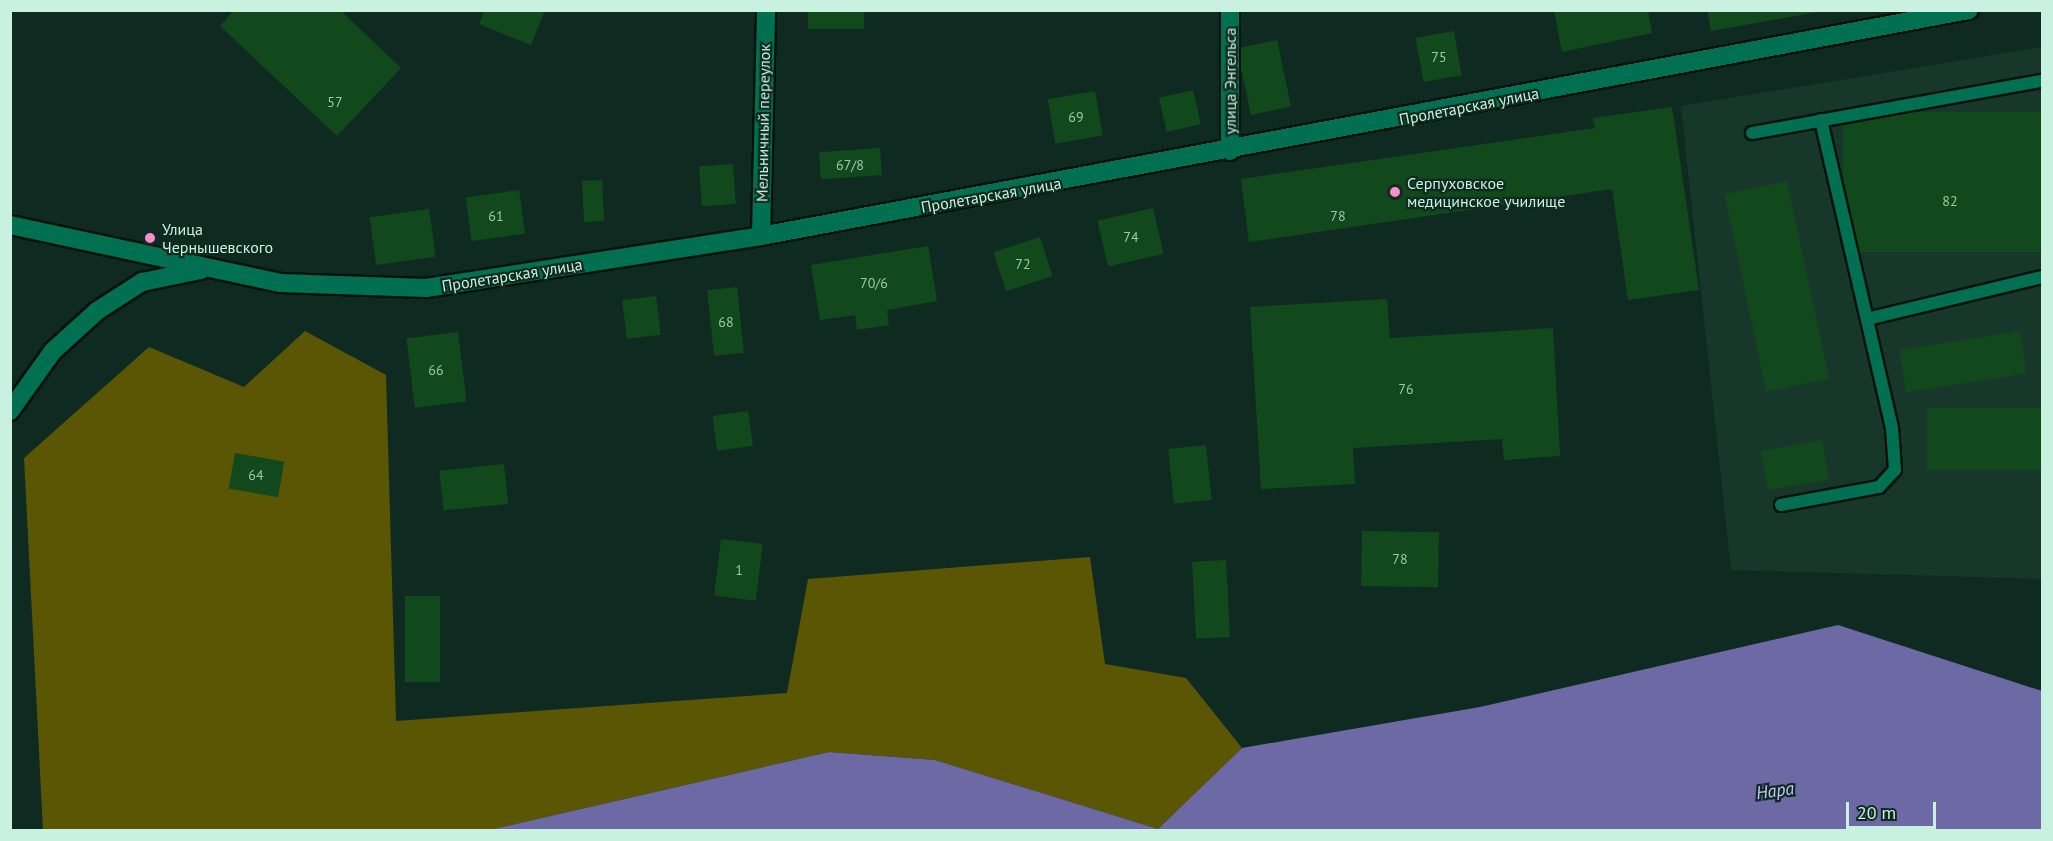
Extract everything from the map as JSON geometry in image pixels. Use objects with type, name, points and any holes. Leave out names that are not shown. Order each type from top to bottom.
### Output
[{"type":"street","name":"Мельничный переулок","points":[[761,236],[766,10]]},
{"type":"street","name":"улица Энгельса","points":[[1230,10],[1230,151]]},
{"type":"street","name":"Пролетарская улица","points":[[10,225],[280,283],[426,288],[761,236],[1230,151],[1969,10]]},
{"type":"street","points":[[10,411],[53,351],[97,311],[142,282],[208,268]]},
{"type":"lane","points":[[1752,133],[2043,81]]},
{"type":"lane","points":[[1781,505],[1879,487],[1895,470],[1892,428],[1821,120]]},
{"type":"lane","points":[[1867,319],[2043,277]]},
{"type":"shaded area","points":[[2042,47],[2042,579],[1731,570],[1681,106]]},
{"type":"shaded area","points":[[305,331],[386,375],[396,721],[787,693],[808,579],[1090,557],[1105,664],[1186,678],[1242,748],[1158,829],[935,760],[829,752],[489,830],[43,830],[24,458],[149,347],[244,387]]},
{"type":"water","name":"Нара","points":[[1838,625],[2042,691],[2042,830],[489,830],[829,752],[935,760],[1158,829],[1242,748],[1480,707]]},
{"type":"building","points":[[234,10],[340,10],[401,68],[337,136],[220,26]]},
{"type":"building","points":[[484,10],[545,10],[531,45],[479,24]]},
{"type":"building","points":[[808,10],[864,10],[864,29],[808,29]]},
{"type":"building","points":[[1554,10],[1648,10],[1652,33],[1562,52]]},
{"type":"building","points":[[1707,10],[1818,10],[1818,12],[1711,31]]},
{"type":"building","points":[[1454,31],[1462,75],[1423,82],[1416,38]]},
{"type":"building","points":[[1277,40],[1291,107],[1251,115],[1237,49]]},
{"type":"building","points":[[1193,90],[1201,124],[1167,132],[1159,98]]},
{"type":"building","points":[[1095,91],[1103,135],[1056,144],[1048,99]]},
{"type":"building","points":[[1672,107],[1699,290],[1628,300],[1612,189],[1249,242],[1241,179],[1595,128],[1593,118]]},
{"type":"building","points":[[1843,112],[2042,112],[2042,252],[1843,252]]},
{"type":"building","points":[[880,148],[882,175],[821,179],[819,152]]},
{"type":"building","points":[[733,164],[736,204],[702,206],[699,166]]},
{"type":"building","points":[[602,180],[604,221],[584,222],[582,181]]},
{"type":"building","points":[[1787,181],[1829,379],[1766,392],[1724,194]]},
{"type":"building","points":[[519,190],[525,234],[472,241],[466,198]]},
{"type":"building","points":[[1153,208],[1164,254],[1108,267],[1097,221]]},
{"type":"building","points":[[429,209],[436,257],[376,265],[370,217]]},
{"type":"building","points":[[1040,237],[1053,276],[1006,291],[993,252]]},
{"type":"building","points":[[928,246],[937,301],[887,310],[889,325],[857,330],[855,315],[820,320],[811,265]]},
{"type":"building","points":[[737,287],[744,353],[714,356],[707,290]]},
{"type":"building","points":[[656,296],[661,335],[627,339],[622,300]]},
{"type":"building","points":[[1387,299],[1390,338],[1553,328],[1560,456],[1504,460],[1502,439],[1353,448],[1355,484],[1261,489],[1250,307]]},
{"type":"building","points":[[2020,331],[2027,373],[1906,393],[1900,350]]},
{"type":"building","points":[[458,332],[467,401],[415,408],[406,338]]},
{"type":"building","points":[[1927,408],[2042,408],[2042,470],[1927,470]]},
{"type":"building","points":[[748,411],[753,446],[717,451],[712,416]]},
{"type":"building","points":[[1822,440],[1829,479],[1768,490],[1761,451]]},
{"type":"building","points":[[1206,445],[1212,500],[1174,504],[1168,449]]},
{"type":"building","points":[[235,453],[284,462],[278,497],[229,488]]},
{"type":"building","points":[[504,464],[508,504],[444,511],[439,471]]},
{"type":"building","points":[[1362,531],[1439,532],[1438,587],[1361,586]]},
{"type":"building","points":[[721,539],[763,544],[756,601],[714,596]]},
{"type":"building","points":[[1226,560],[1230,637],[1196,639],[1192,562]]},
{"type":"building","points":[[405,596],[440,596],[440,682],[405,682]]},
{"type":"place","name":"Серпуховское медицинское училище","points":[[1395,192]]},
{"type":"place","name":"Улица Чернышевского","points":[[150,238]]}]
